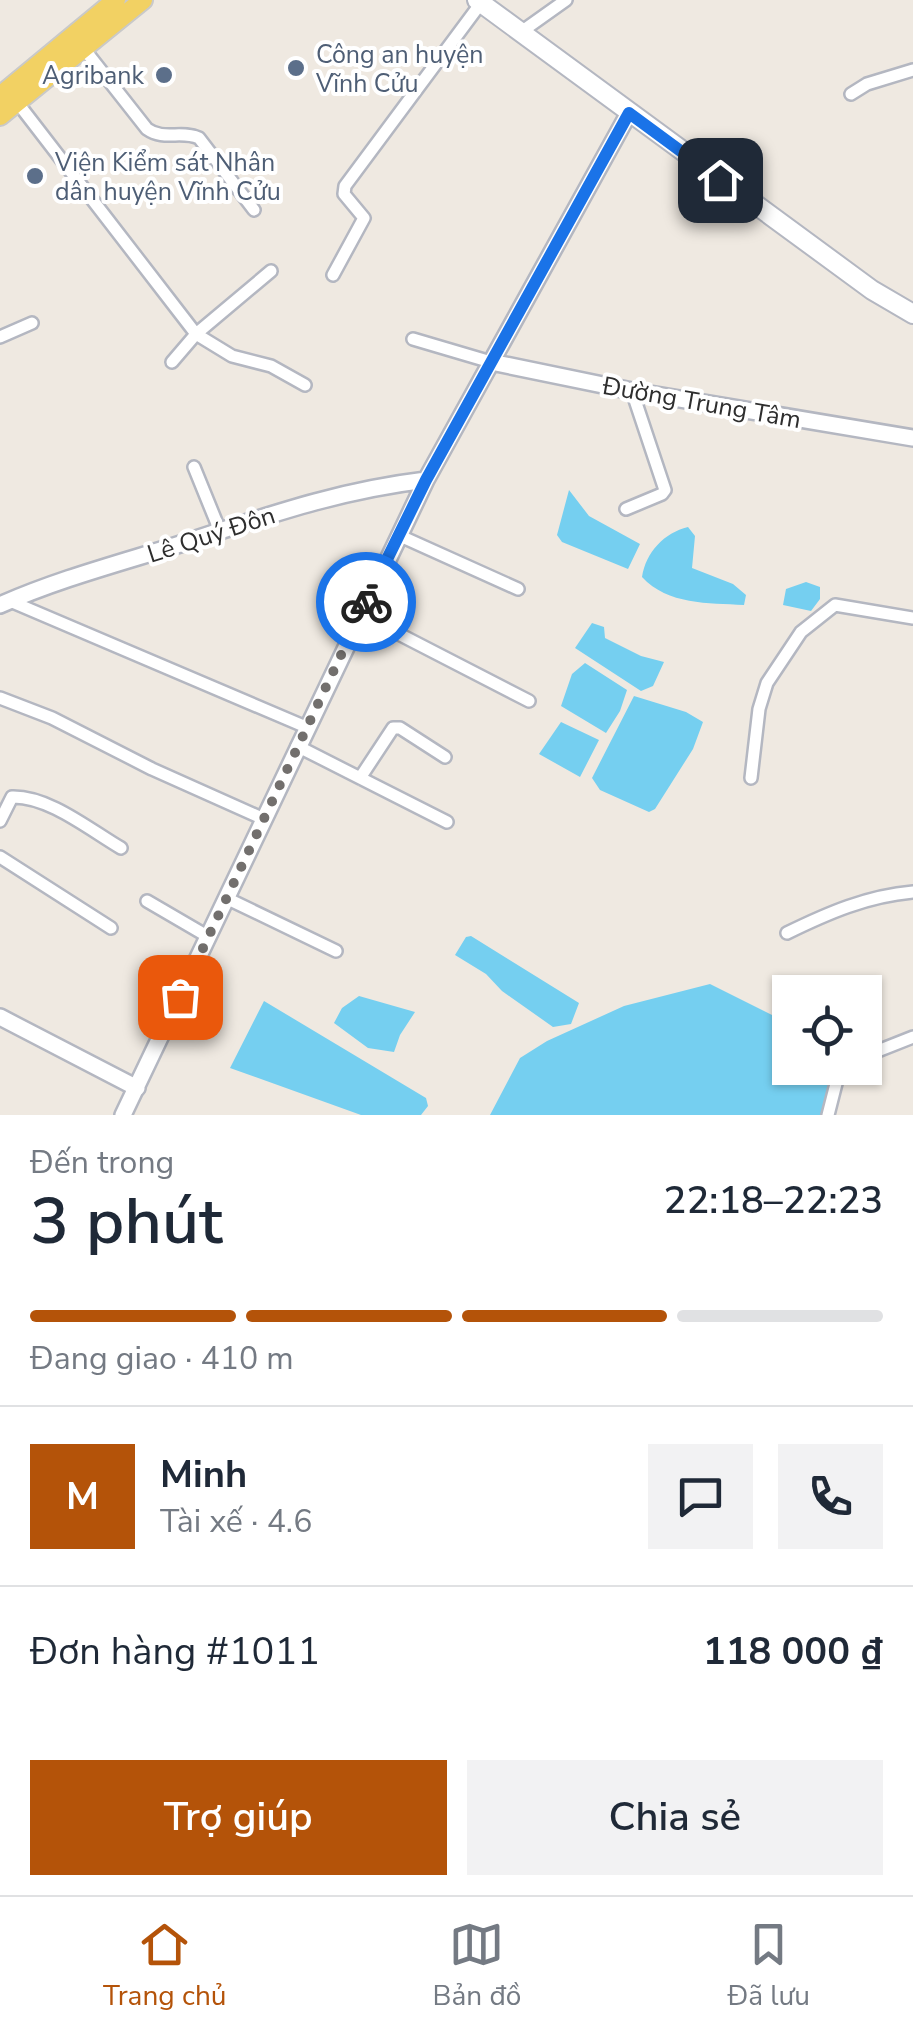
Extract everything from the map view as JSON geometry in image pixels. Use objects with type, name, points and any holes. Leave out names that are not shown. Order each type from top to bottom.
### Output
[{"type":"main road","points":[[0,116],[6,91],[116,0]]},
{"type":"main road","points":[[6,91],[84,49],[143,0]]},
{"type":"main road","points":[[479,2],[872,290],[913,314]]},
{"type":"street","points":[[521,32],[566,0]]},
{"type":"street","points":[[333,275],[364,218],[344,194],[345,186],[479,2]]},
{"type":"street","points":[[84,49],[146,130],[161,136],[187,134],[198,138],[254,210]]},
{"type":"street","points":[[852,94],[867,84],[913,70]]},
{"type":"street","points":[[6,91],[196,334],[232,356],[271,366],[305,385]]},
{"type":"street","points":[[123,1115],[426,480],[629,113]]},
{"type":"street","points":[[172,362],[196,334],[271,271]]},
{"type":"street","points":[[0,337],[32,324]]},
{"type":"street","points":[[413,339],[491,362]]},
{"type":"street","name":"Đường Trung Tâm","points":[[491,362],[632,391],[913,438]]},
{"type":"street","points":[[626,509],[665,490],[632,391]]},
{"type":"street","points":[[194,468],[220,531]]},
{"type":"street","name":"Lê Quý Đôn","points":[[5,603],[340,493],[426,480]]},
{"type":"street","points":[[398,536],[518,588]]},
{"type":"street","points":[[5,603],[306,727]]},
{"type":"street","points":[[751,778],[762,696],[801,632],[835,605],[913,618]]},
{"type":"street","points":[[360,614],[529,701]]},
{"type":"street","points":[[0,698],[52,718],[152,769],[264,819]]},
{"type":"street","points":[[360,778],[393,728],[400,728],[445,757]]},
{"type":"street","points":[[298,746],[447,822]]},
{"type":"street","points":[[0,820],[12,796],[22,797],[52,808],[122,848]]},
{"type":"street","points":[[0,858],[111,928]]},
{"type":"street","points":[[786,933],[841,907],[886,894],[913,892]]},
{"type":"street","points":[[226,898],[336,951]]},
{"type":"street","points":[[147,901],[208,936]]},
{"type":"street","points":[[0,1017],[137,1088]]},
{"type":"street","points":[[882,1049],[913,1037]]},
{"type":"street","points":[[828,1115],[836,1085]]},
{"type":"water","points":[[569,490],[589,516],[640,544],[628,569],[562,542],[557,535]]},
{"type":"water","points":[[688,527],[695,536],[692,568],[733,584],[746,595],[744,605],[676,598],[642,577],[658,545]]},
{"type":"water","points":[[806,582],[820,587],[820,599],[811,611],[783,605],[786,589]]},
{"type":"water","points":[[592,623],[604,627],[605,638],[641,656],[664,662],[653,686],[641,691],[575,648]]},
{"type":"water","points":[[585,663],[627,690],[606,733],[561,706],[572,674]]},
{"type":"water","points":[[634,696],[686,712],[703,722],[693,749],[655,809],[649,812],[600,790],[592,778]]},
{"type":"water","points":[[561,722],[599,740],[580,777],[539,754]]},
{"type":"water","points":[[471,936],[579,1003],[571,1024],[553,1027],[502,991],[486,974],[455,955],[466,937]]},
{"type":"water","points":[[710,984],[772,1015],[772,1085],[830,1085],[824,1115],[490,1115],[520,1058],[547,1041],[624,1006]]},
{"type":"water","points":[[359,996],[415,1012],[394,1052],[368,1048],[334,1023],[342,1008]]},
{"type":"water","points":[[264,1001],[426,1098],[428,1106],[421,1115],[361,1115],[230,1068]]},
{"type":"way so far","points":[[180,997],[366,602]]},
{"type":"place","name":"Công an huyện Vĩnh Cửu","points":[[296,68]]},
{"type":"place","name":"Agribank","points":[[164,75]]},
{"type":"place","name":"Viện Kiểm sát Nhân dân huyện Vĩnh Cửu","points":[[35,176]]},
{"type":"route","points":[[366,602],[426,480],[629,113],[720,180]]}]
